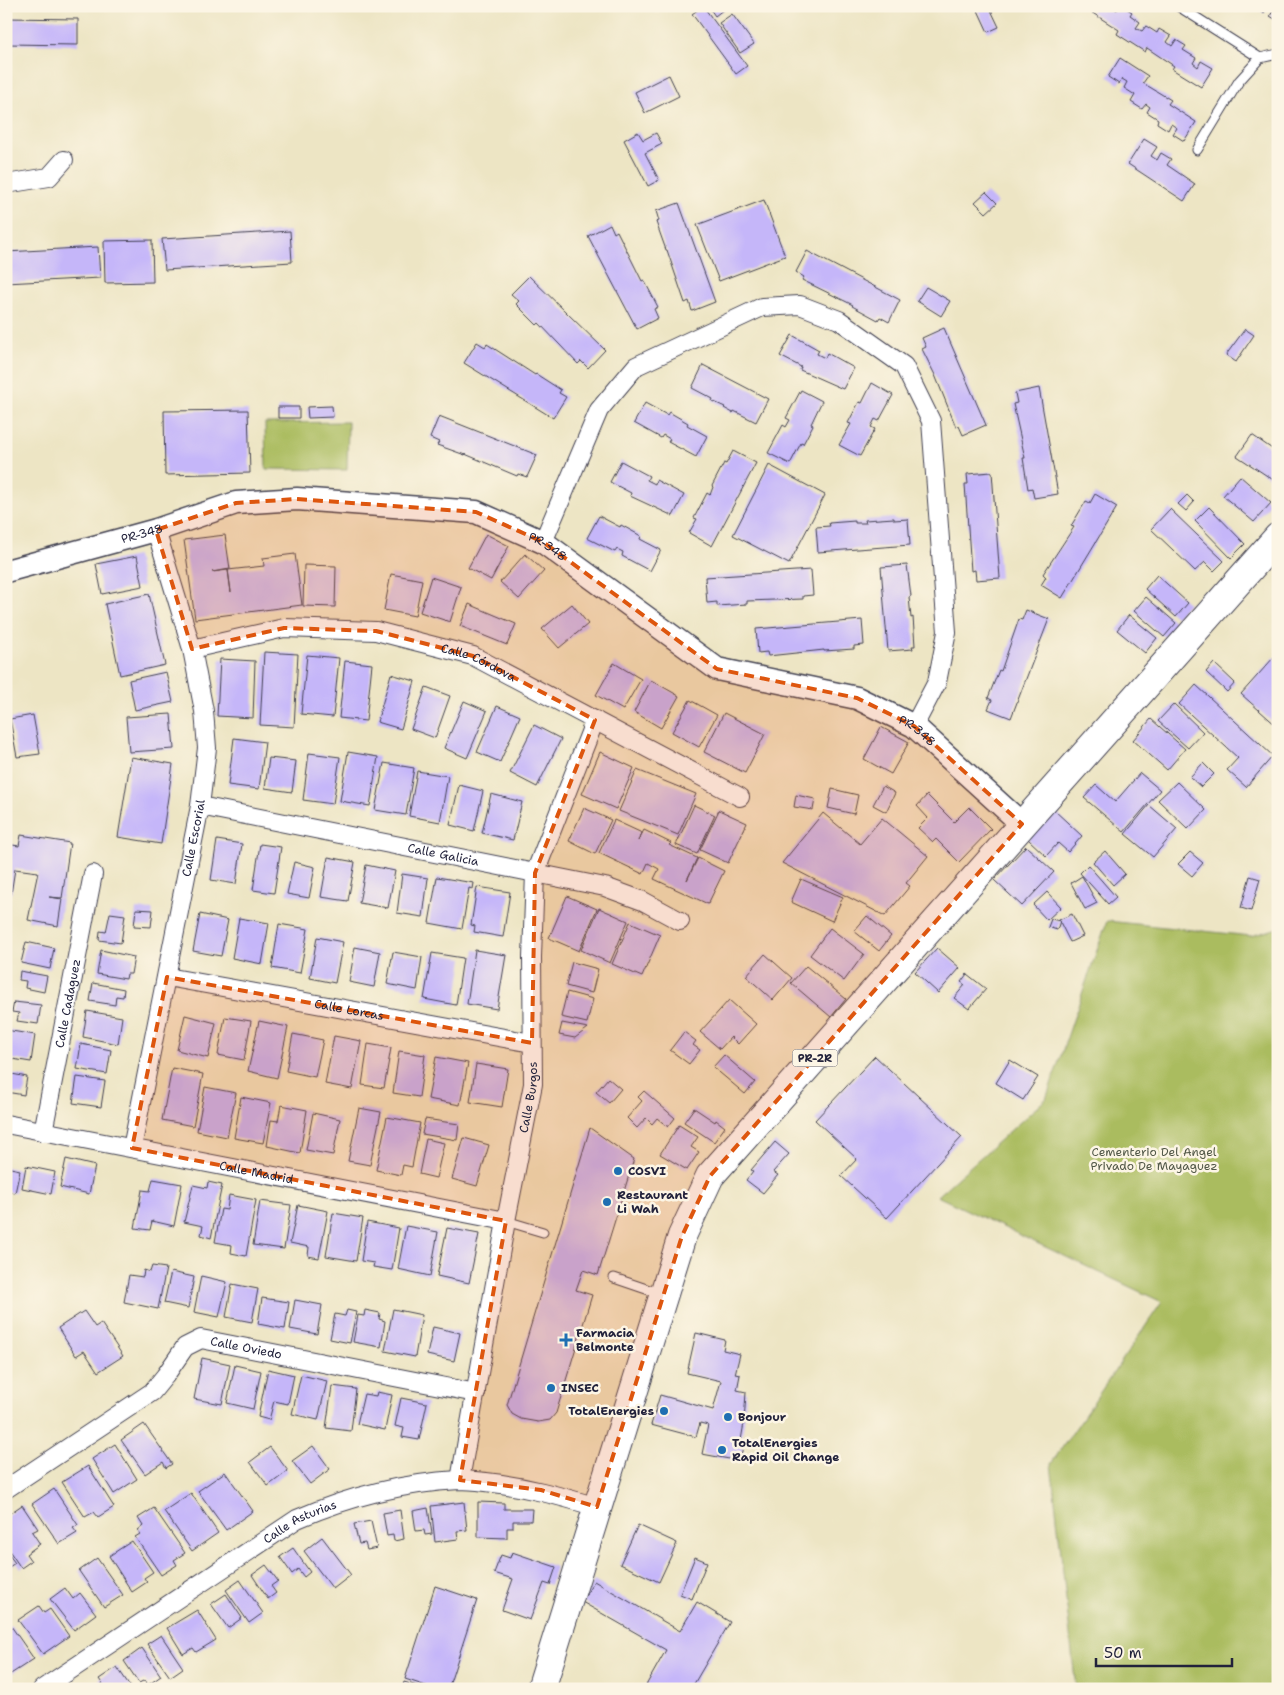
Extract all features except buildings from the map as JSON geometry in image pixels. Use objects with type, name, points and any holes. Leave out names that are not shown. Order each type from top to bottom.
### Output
[{"type":"main road","name":"PR-2R","points":[[541,1689],[682,1236],[710,1176],[1278,537]]},
{"type":"street","points":[[6,184],[49,177],[64,160]]},
{"type":"street","points":[[543,542],[600,410],[636,366],[762,307],[800,305],[839,320],[904,366],[931,421],[947,632],[936,682],[914,726]]},
{"type":"street","name":"PR-348","points":[[6,570],[156,530],[236,502],[297,499],[476,512],[543,542],[717,668],[857,698],[914,726],[1022,824]]},
{"type":"street","name":"Calle Escorial","points":[[132,1148],[200,806],[207,748],[204,711],[192,649],[156,530]]},
{"type":"street","name":"Calle Córdova","points":[[192,649],[284,628],[376,631],[474,656],[740,797]]},
{"type":"street","name":"Calle Burgos","points":[[460,1480],[506,1221],[533,1084],[532,957],[535,873],[595,720]]},
{"type":"street","name":"Calle Galicia","points":[[200,806],[605,887],[643,901],[680,921]]},
{"type":"street","name":"Calle Cadaguez","points":[[43,1132],[93,874]]},
{"type":"street","name":"Calle Lorcas","points":[[167,977],[532,1043]]},
{"type":"street","name":"Calle Madrid","points":[[6,1124],[506,1221]]},
{"type":"street","name":"Calle Oviedo","points":[[6,1489],[152,1392],[185,1347],[201,1339],[476,1393]]},
{"type":"street","name":"Calle Asturias","points":[[42,1689],[297,1519],[327,1506],[406,1487],[460,1480],[542,1490],[597,1507]]},
{"type":"lane","points":[[1178,6],[1260,58]]},
{"type":"lane","points":[[1197,150],[1239,81],[1260,58],[1278,54]]},
{"type":"lane","points":[[506,1221],[543,1232]]},
{"type":"lane","points":[[614,1278],[664,1295]]},
{"type":"highlighted area","points":[[297,499],[476,512],[543,542],[717,669],[857,698],[914,726],[1022,824],[710,1176],[682,1236],[597,1507],[541,1490],[460,1480],[506,1221],[132,1148],[167,977],[532,1043],[535,873],[595,720],[473,656],[376,631],[284,628],[192,649],[156,530],[236,503]]},
{"type":"green space","points":[[348,422],[347,470],[266,469],[265,423]]},
{"type":"green space","name":"Cementerio Del Angel Privado De Mayaguez","points":[[1107,921],[1251,936],[1278,928],[1278,1689],[1076,1689],[1051,1464],[1162,1302],[937,1196],[1046,1099]]},
{"type":"place","name":"COSVI","points":[[618,1171]]},
{"type":"place","name":"Restaurant Li Wah","points":[[607,1202]]},
{"type":"place","name":"Farmacia Belmonte","points":[[566,1340]]},
{"type":"place","name":"INSEC","points":[[551,1388]]},
{"type":"place","name":"TotalEnergies","points":[[664,1411]]},
{"type":"place","name":"Bonjour","points":[[728,1417]]},
{"type":"place","name":"TotalEnergies Rapid Oil Change","points":[[722,1450]]}]
